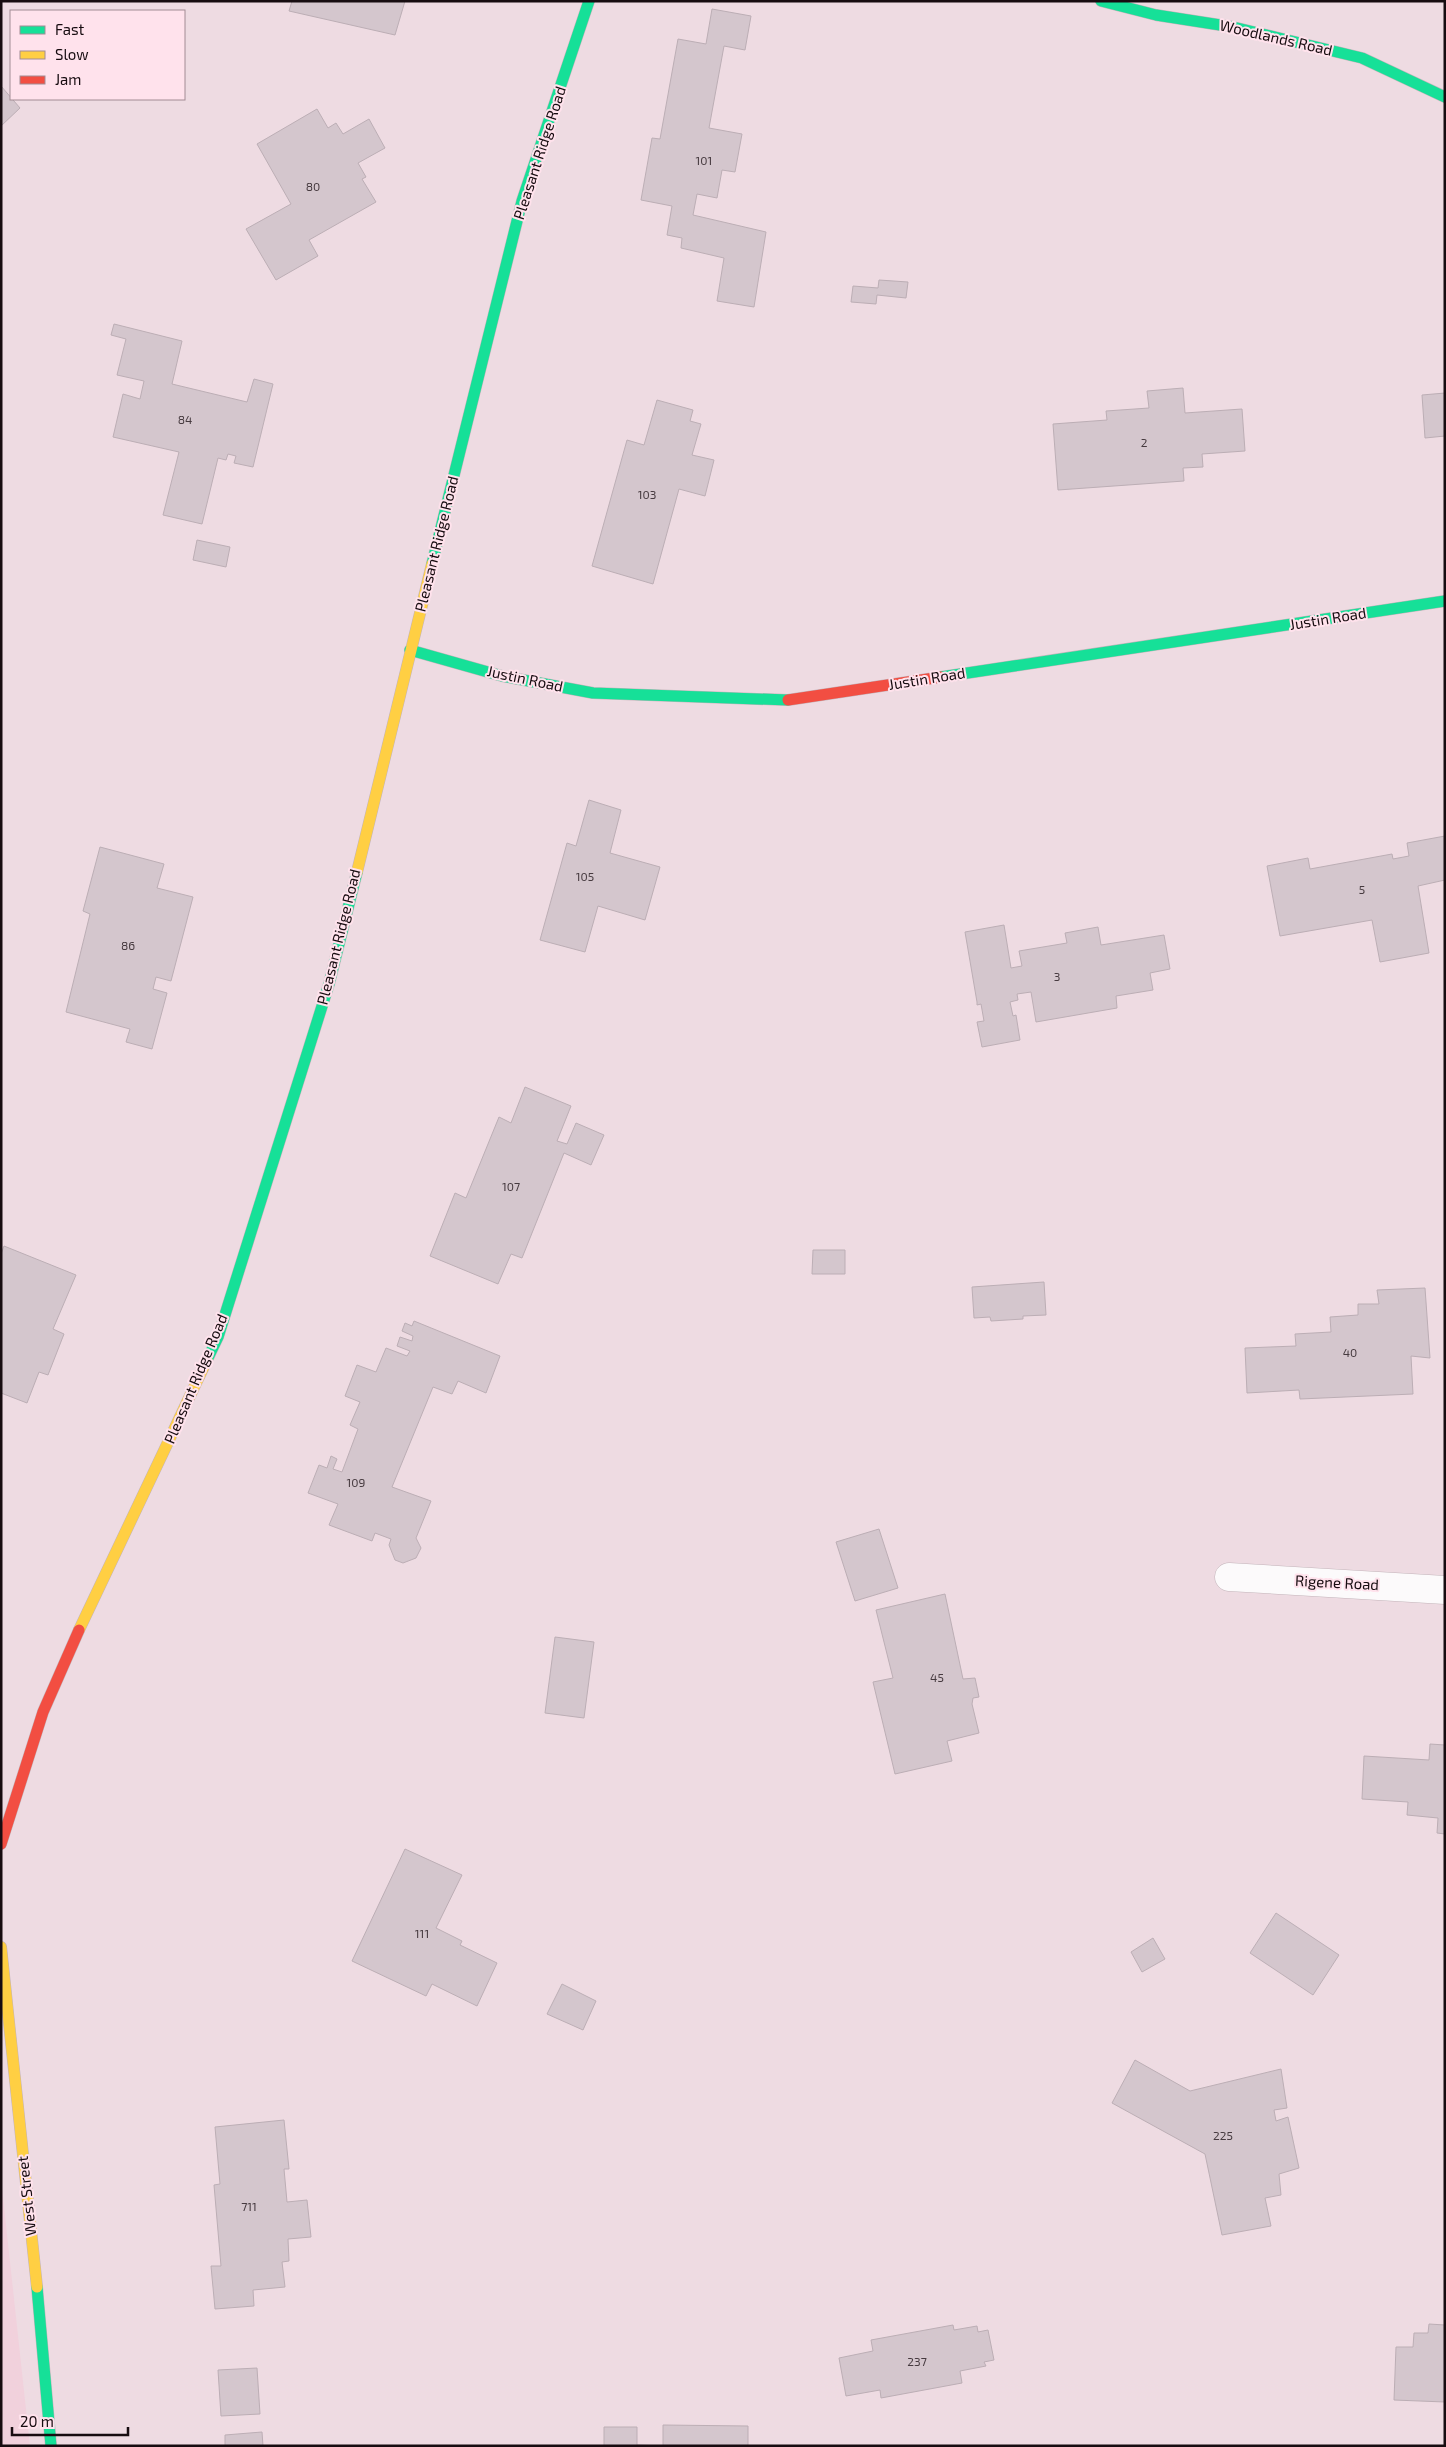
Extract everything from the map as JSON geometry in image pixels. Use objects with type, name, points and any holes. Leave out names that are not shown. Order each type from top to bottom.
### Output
[{"type":"street","name":"Pleasant Ridge Road","points":[[1,1844],[43,1712],[97,1590],[146,1491],[218,1336],[329,984],[522,200],[589,1]]},
{"type":"street","name":"Woodlands Road","points":[[1101,1],[1156,15],[1232,27],[1362,58],[1445,97]]},
{"type":"street","name":"Justin Road","points":[[410,650],[502,676],[593,693],[783,701],[1445,601]]},
{"type":"street","name":"Rigene Road","points":[[1229,1577],[1445,1590]]},
{"type":"street","name":"West Street","points":[[1,1947],[45,2365],[51,2446]]},
{"type":"shaded area","points":[[1,2179],[30,2446],[1,2446]]},
{"type":"building","points":[[292,1],[405,1],[395,35],[289,11]]},
{"type":"building","points":[[712,9],[751,16],[745,50],[724,46],[709,128],[742,134],[735,172],[722,170],[717,198],[697,194],[693,215],[766,232],[754,307],[717,301],[724,258],[681,248],[682,238],[667,235],[672,206],[641,200],[652,138],[660,139],[678,39],[706,44]]},
{"type":"building","points":[[1,86],[10,96],[10,100],[13,100],[20,108],[1,126]]},
{"type":"building","points":[[317,109],[328,128],[336,123],[343,134],[369,119],[385,148],[358,163],[366,177],[362,179],[376,202],[309,240],[318,256],[276,280],[246,229],[291,204],[257,144]]},
{"type":"building","points":[[879,280],[908,282],[906,298],[877,295],[876,304],[851,302],[853,286],[878,288]]},
{"type":"building","points":[[114,324],[182,341],[172,384],[247,402],[254,379],[273,384],[253,467],[234,463],[236,456],[228,454],[226,460],[218,458],[202,524],[163,515],[179,452],[113,437],[123,394],[140,399],[144,381],[117,375],[126,339],[111,335]]},
{"type":"building","points":[[1183,388],[1185,413],[1242,409],[1245,451],[1202,454],[1203,467],[1183,468],[1184,481],[1058,490],[1053,424],[1107,420],[1106,411],[1149,408],[1147,391]]},
{"type":"building","points":[[1445,393],[1445,436],[1425,438],[1422,395]]},
{"type":"building","points":[[657,400],[693,410],[690,421],[701,424],[692,455],[714,460],[705,496],[679,489],[653,584],[592,566],[627,440],[644,445]]},
{"type":"building","points":[[197,540],[230,547],[226,567],[193,560]]},
{"type":"building","points":[[589,800],[621,810],[610,853],[660,867],[645,920],[598,906],[585,952],[540,940],[567,843],[576,846]]},
{"type":"building","points":[[1445,836],[1445,880],[1418,886],[1429,953],[1380,962],[1372,920],[1280,936],[1267,866],[1308,858],[1310,869],[1392,854],[1393,859],[1409,856],[1407,843]]},
{"type":"building","points":[[100,847],[164,864],[157,888],[193,897],[171,981],[156,977],[153,989],[167,993],[152,1049],[126,1042],[130,1029],[66,1012],[90,914],[83,911]]},
{"type":"building","points":[[1004,925],[1011,968],[1022,966],[1019,951],[1067,943],[1065,933],[1098,927],[1101,945],[1164,935],[1170,969],[1150,973],[1153,990],[1116,996],[1117,1008],[1036,1022],[1031,992],[1017,994],[1018,1000],[1010,1002],[1013,1016],[1016,1015],[1020,1040],[982,1047],[977,1022],[984,1021],[981,1004],[977,1005],[965,932]]},
{"type":"building","points":[[525,1087],[571,1106],[557,1141],[567,1144],[576,1123],[604,1135],[591,1165],[564,1153],[522,1258],[511,1254],[498,1284],[430,1256],[455,1193],[466,1198],[499,1117],[511,1123]]},
{"type":"building","points":[[4,1246],[76,1275],[53,1329],[64,1334],[48,1375],[39,1372],[27,1403],[1,1393],[1,1254]]},
{"type":"building","points":[[813,1250],[845,1250],[845,1274],[812,1274]]},
{"type":"building","points":[[1044,1282],[1046,1315],[1023,1316],[1023,1319],[991,1321],[990,1317],[974,1318],[972,1287]]},
{"type":"building","points":[[1425,1288],[1430,1358],[1411,1356],[1413,1394],[1300,1399],[1299,1390],[1247,1393],[1245,1348],[1296,1346],[1295,1334],[1331,1332],[1330,1317],[1358,1315],[1358,1304],[1379,1304],[1377,1290]]},
{"type":"building","points":[[414,1321],[500,1356],[486,1393],[458,1381],[452,1394],[433,1387],[392,1487],[431,1501],[416,1538],[421,1548],[416,1558],[403,1563],[395,1560],[389,1545],[391,1539],[375,1533],[372,1541],[329,1525],[338,1504],[308,1493],[319,1465],[327,1468],[331,1456],[337,1459],[333,1469],[342,1472],[358,1429],[350,1425],[360,1402],[345,1396],[357,1365],[376,1372],[386,1348],[407,1356],[410,1351],[397,1346],[400,1337],[412,1341],[413,1336],[402,1331],[405,1323],[412,1326]]},
{"type":"building","points":[[879,1529],[898,1588],[855,1601],[836,1542]]},
{"type":"building","points":[[945,1594],[963,1679],[975,1678],[979,1697],[973,1698],[972,1704],[979,1733],[947,1741],[952,1761],[895,1774],[873,1682],[893,1678],[876,1610]]},
{"type":"building","points":[[555,1637],[594,1642],[584,1718],[545,1713]]},
{"type":"building","points":[[1430,1744],[1445,1745],[1445,1834],[1437,1833],[1438,1818],[1407,1815],[1408,1802],[1362,1799],[1364,1756],[1429,1760]]},
{"type":"building","points":[[405,1849],[462,1875],[436,1928],[462,1941],[460,1945],[497,1963],[477,2006],[432,1984],[426,1996],[352,1961]]},
{"type":"building","points":[[1276,1913],[1339,1955],[1313,1995],[1250,1953]]},
{"type":"building","points":[[1153,1938],[1165,1959],[1142,1972],[1131,1952]]},
{"type":"building","points":[[562,1984],[596,2001],[583,2030],[547,2014]]},
{"type":"building","points":[[1135,2060],[1190,2091],[1281,2069],[1287,2108],[1274,2110],[1276,2121],[1288,2117],[1299,2168],[1279,2174],[1281,2195],[1265,2198],[1271,2226],[1222,2235],[1205,2154],[1112,2103]]},
{"type":"building","points":[[284,2120],[289,2169],[284,2169],[287,2202],[307,2200],[311,2237],[288,2239],[289,2261],[282,2262],[285,2287],[253,2290],[254,2306],[215,2309],[211,2266],[221,2266],[214,2185],[220,2184],[215,2127]]},
{"type":"building","points":[[1429,2324],[1445,2325],[1445,2402],[1394,2400],[1396,2347],[1413,2347],[1414,2333],[1428,2333]]},
{"type":"building","points":[[953,2325],[954,2330],[977,2326],[978,2332],[988,2330],[994,2360],[984,2362],[986,2366],[960,2371],[962,2383],[881,2398],[880,2390],[846,2396],[839,2358],[873,2351],[871,2340]]},
{"type":"building","points":[[257,2368],[260,2414],[221,2416],[218,2370]]},
{"type":"building","points":[[663,2425],[748,2426],[748,2446],[663,2446]]},
{"type":"building","points":[[604,2427],[637,2427],[637,2445],[663,2446],[604,2446]]},
{"type":"building","points":[[262,2432],[263,2446],[225,2446],[225,2435]]},
{"type":"traffic: fast","points":[[432,564],[522,201],[589,1]]},
{"type":"traffic: fast","points":[[1101,1],[1156,15],[1233,27],[1362,58],[1445,97]]},
{"type":"traffic: fast","points":[[941,677],[1445,601]]},
{"type":"traffic: fast","points":[[410,650],[502,676],[593,693],[788,700]]},
{"type":"traffic: fast","points":[[207,1360],[218,1337],[329,984],[357,872]]},
{"type":"traffic: fast","points":[[37,2287],[51,2446]]},
{"type":"traffic: slow","points":[[357,872],[432,564]]},
{"type":"traffic: slow","points":[[79,1630],[207,1360]]},
{"type":"traffic: slow","points":[[1,1947],[37,2287]]},
{"type":"traffic: jam","points":[[788,700],[941,677]]},
{"type":"traffic: jam","points":[[1,1844],[43,1712],[79,1630]]}]
